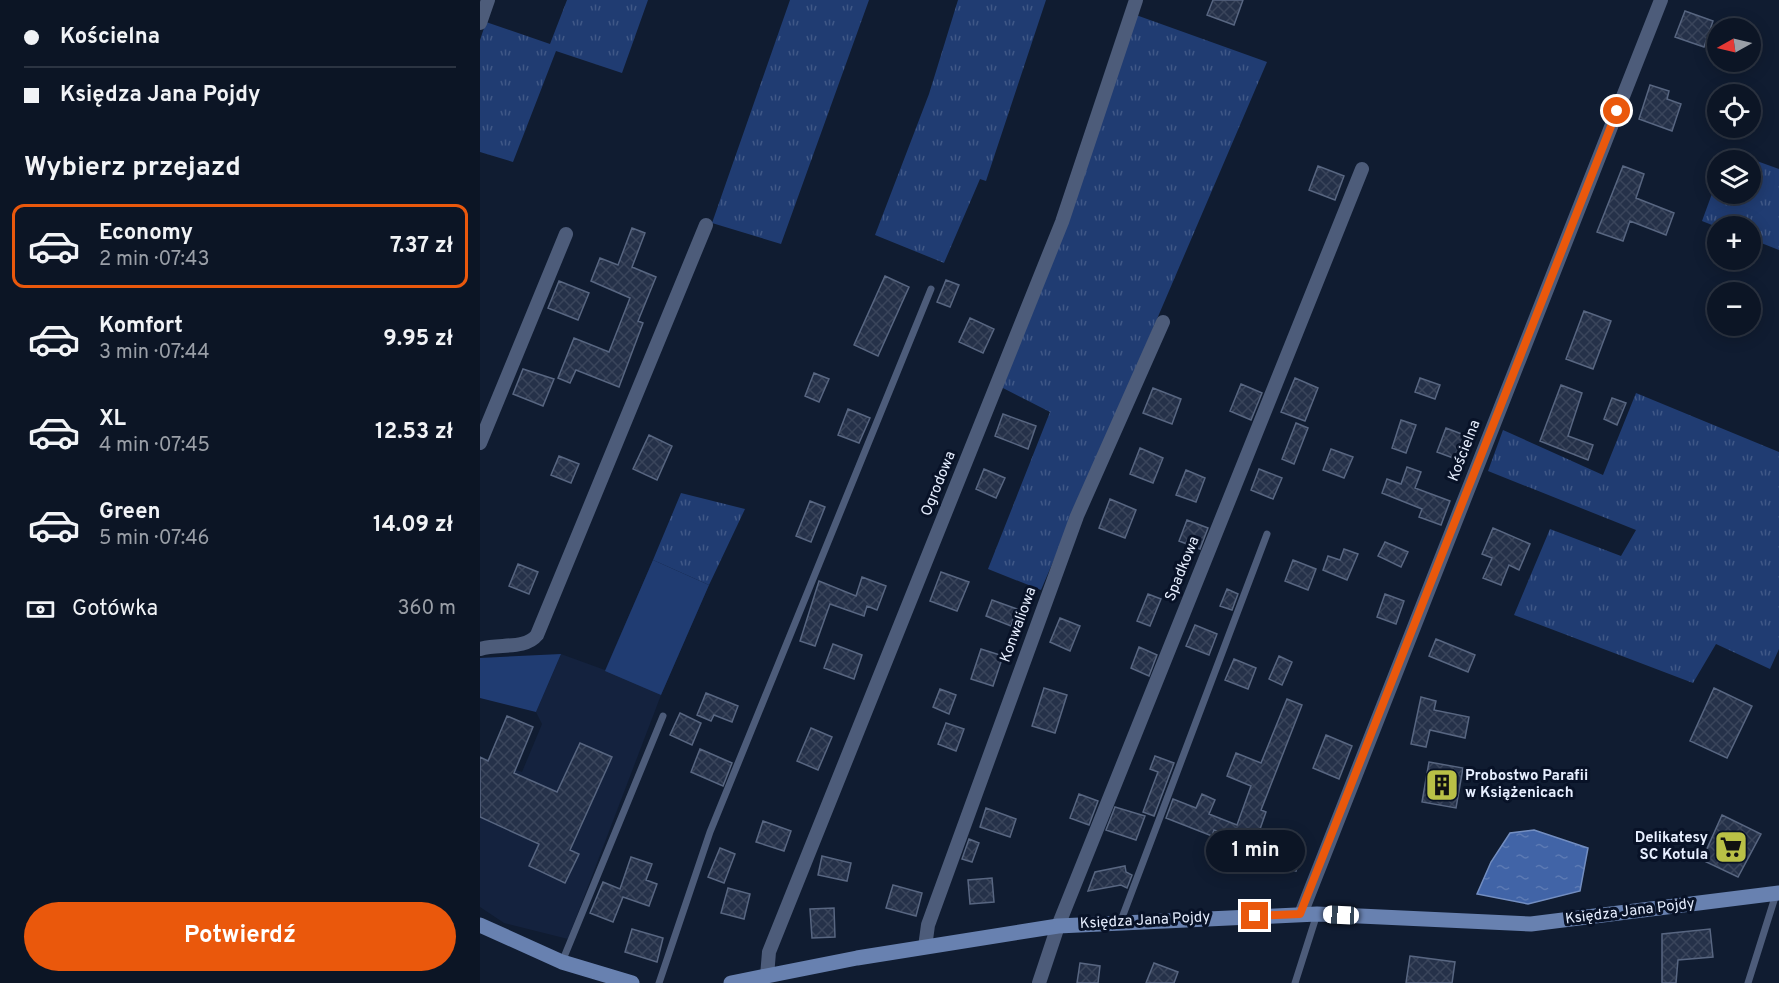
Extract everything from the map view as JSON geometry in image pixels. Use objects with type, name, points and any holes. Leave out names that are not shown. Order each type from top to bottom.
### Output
[{"type":"street","points":[[480,23],[488,0]]},
{"type":"street","name":"Ogrodowa","points":[[767,976],[769,952],[1062,222],[1136,0]]},
{"type":"street","name":"Kościelna","points":[[1300,914],[1661,0]]},
{"type":"street","name":"Spadkowa","points":[[1039,983],[1058,926],[1362,169]]},
{"type":"street","points":[[480,649],[500,644],[523,645],[537,635],[706,225]]},
{"type":"street","points":[[480,443],[566,234]]},
{"type":"street","name":"Konwaliowa","points":[[925,947],[932,914],[1077,516],[1163,322]]},
{"type":"street","name":"Księdza Jana Pojdy","points":[[730,983],[925,947],[1058,926],[1300,914],[1531,924],[1778,891]]},
{"type":"street","points":[[480,925],[562,962],[633,983]]},
{"type":"lane","points":[[659,983],[710,832],[931,289]]},
{"type":"lane","points":[[1120,923],[1267,534]]},
{"type":"lane","points":[[562,962],[663,716]]},
{"type":"lane","points":[[1748,983],[1778,891]]},
{"type":"lane","points":[[1295,983],[1317,914]]},
{"type":"shaded area","points":[[653,560],[709,585],[661,695],[568,939],[504,923],[480,907],[480,756],[522,772],[542,724],[536,712],[561,654],[605,670]]},
{"type":"green space","points":[[567,0],[648,0],[622,73],[556,51],[513,162],[480,152],[480,40],[486,22],[550,44]]},
{"type":"green space","points":[[790,0],[869,0],[781,244],[712,223]]},
{"type":"green space","points":[[958,0],[1046,0],[986,181],[980,179],[944,263],[875,235],[929,94]]},
{"type":"green space","points":[[1136,15],[1267,62],[1041,590],[988,569],[1050,412],[1001,387]]},
{"type":"green space","points":[[1761,163],[1779,169],[1779,250],[1761,243],[1761,216],[1707,216],[1707,223],[1702,221],[1708,204],[1761,204]]},
{"type":"green space","points":[[1636,393],[1779,452],[1779,649],[1770,669],[1716,644],[1693,683],[1514,615],[1550,529],[1621,556],[1636,530],[1488,471],[1503,430],[1603,475]]},
{"type":"green space","points":[[681,493],[745,509],[709,585],[653,560]]},
{"type":"green space","points":[[653,560],[709,585],[661,695],[605,671]]},
{"type":"green space","points":[[561,654],[536,712],[480,698],[480,658]]},
{"type":"water","points":[[1534,830],[1588,848],[1580,891],[1528,904],[1477,894],[1491,862],[1510,833]]},
{"type":"building","points":[[1213,0],[1243,0],[1234,25],[1207,15]]},
{"type":"building","points":[[1685,11],[1707,19],[1707,38],[1704,47],[1675,37]]},
{"type":"building","points":[[1650,85],[1669,91],[1667,99],[1681,104],[1672,131],[1639,119]]},
{"type":"building","points":[[1318,166],[1344,176],[1335,200],[1309,190]]},
{"type":"building","points":[[1623,166],[1644,174],[1636,198],[1674,213],[1666,235],[1630,221],[1623,241],[1597,232]]},
{"type":"building","points":[[632,228],[645,233],[632,267],[656,277],[638,321],[643,323],[619,387],[576,370],[570,383],[558,378],[574,338],[609,352],[630,298],[591,281],[600,258],[618,265]]},
{"type":"building","points":[[885,276],[909,287],[878,356],[854,345]]},
{"type":"building","points":[[946,280],[959,285],[950,307],[937,302]]},
{"type":"building","points":[[559,281],[589,293],[578,320],[548,308]]},
{"type":"building","points":[[1584,311],[1611,321],[1593,369],[1566,359]]},
{"type":"building","points":[[970,318],[994,329],[983,353],[959,342]]},
{"type":"building","points":[[523,369],[554,379],[543,406],[513,394]]},
{"type":"building","points":[[814,373],[829,379],[819,402],[805,396]]},
{"type":"building","points":[[1295,378],[1318,388],[1305,421],[1281,412]]},
{"type":"building","points":[[1420,378],[1440,385],[1435,399],[1415,392]]},
{"type":"building","points":[[1241,384],[1262,393],[1251,420],[1230,411]]},
{"type":"building","points":[[1561,385],[1582,393],[1568,436],[1593,445],[1588,460],[1540,441]]},
{"type":"building","points":[[1153,388],[1181,399],[1172,424],[1143,413]]},
{"type":"building","points":[[1612,398],[1626,403],[1617,425],[1604,419]]},
{"type":"building","points":[[848,409],[870,418],[859,443],[838,435]]},
{"type":"building","points":[[1003,414],[1036,426],[1028,449],[995,436]]},
{"type":"building","points":[[1401,420],[1416,425],[1406,453],[1392,448]]},
{"type":"building","points":[[1296,423],[1308,428],[1294,464],[1282,459]]},
{"type":"building","points":[[1446,428],[1472,438],[1464,462],[1437,452]]},
{"type":"building","points":[[649,435],[672,446],[657,480],[633,469]]},
{"type":"building","points":[[1140,448],[1163,458],[1153,483],[1130,474]]},
{"type":"building","points":[[1331,449],[1353,457],[1344,478],[1323,470]]},
{"type":"building","points":[[559,456],[579,464],[571,483],[551,475]]},
{"type":"building","points":[[1407,467],[1421,472],[1415,488],[1450,501],[1441,525],[1419,517],[1422,509],[1382,493],[1387,479],[1401,484]]},
{"type":"building","points":[[984,469],[1005,478],[996,498],[976,489]]},
{"type":"building","points":[[1259,469],[1282,478],[1273,499],[1251,490]]},
{"type":"building","points":[[1186,470],[1205,478],[1196,502],[1176,495]]},
{"type":"building","points":[[1110,499],[1136,510],[1125,538],[1099,528]]},
{"type":"building","points":[[810,501],[825,507],[811,542],[796,536]]},
{"type":"building","points":[[1187,520],[1208,528],[1200,549],[1179,541]]},
{"type":"building","points":[[1493,528],[1530,544],[1519,570],[1509,565],[1501,585],[1483,578],[1492,558],[1482,554]]},
{"type":"building","points":[[1385,542],[1408,552],[1401,567],[1378,556]]},
{"type":"building","points":[[1344,549],[1358,554],[1347,580],[1323,570],[1328,556],[1340,560]]},
{"type":"building","points":[[1293,560],[1316,569],[1308,590],[1285,581]]},
{"type":"building","points":[[518,564],[538,572],[529,594],[509,586]]},
{"type":"building","points":[[941,572],[969,582],[957,611],[930,601]]},
{"type":"building","points":[[862,577],[886,586],[877,610],[867,606],[864,616],[830,604],[815,646],[800,641],[819,581],[856,596]]},
{"type":"building","points":[[1227,589],[1238,594],[1232,610],[1220,606]]},
{"type":"building","points":[[1148,594],[1161,599],[1150,626],[1137,621]]},
{"type":"building","points":[[1385,594],[1404,601],[1396,624],[1377,617]]},
{"type":"building","points":[[992,600],[1017,609],[1011,626],[986,616]]},
{"type":"building","points":[[1060,618],[1080,626],[1070,651],[1050,642]]},
{"type":"building","points":[[1195,625],[1217,634],[1209,655],[1186,646]]},
{"type":"building","points":[[1436,639],[1475,655],[1468,672],[1429,656]]},
{"type":"building","points":[[833,644],[862,655],[854,679],[824,668]]},
{"type":"building","points":[[1139,647],[1157,655],[1149,676],[1131,668]]},
{"type":"building","points":[[981,649],[1003,656],[993,686],[971,679]]},
{"type":"building","points":[[1279,656],[1292,662],[1282,685],[1269,679]]},
{"type":"building","points":[[1234,659],[1256,668],[1248,689],[1225,680]]},
{"type":"building","points":[[1044,688],[1067,695],[1055,733],[1032,726]]},
{"type":"building","points":[[1714,688],[1752,706],[1727,758],[1690,741]]},
{"type":"building","points":[[940,689],[956,695],[949,714],[933,707]]},
{"type":"building","points":[[706,693],[738,706],[732,722],[714,715],[711,721],[697,715]]},
{"type":"building","points":[[1421,697],[1436,701],[1434,710],[1469,717],[1465,738],[1430,730],[1426,747],[1411,744]]},
{"type":"building","points":[[1287,699],[1302,705],[1261,810],[1266,812],[1259,832],[1304,845],[1296,871],[1268,863],[1271,850],[1214,830],[1212,836],[1166,818],[1173,799],[1196,808],[1202,794],[1215,800],[1209,814],[1237,825],[1251,786],[1227,776],[1236,753],[1261,763]]},
{"type":"building","points":[[680,713],[701,723],[692,745],[670,735]]},
{"type":"building","points":[[507,716],[533,727],[514,773],[557,792],[580,743],[612,757],[570,850],[579,854],[565,883],[529,866],[539,844],[480,817],[480,757],[488,761]]},
{"type":"building","points":[[946,723],[964,729],[956,751],[938,744]]},
{"type":"building","points":[[811,728],[832,737],[818,770],[797,761]]},
{"type":"building","points":[[1326,735],[1352,746],[1339,779],[1313,768]]},
{"type":"building","points":[[700,749],[732,763],[723,786],[691,772]]},
{"type":"building","points":[[1155,756],[1174,763],[1154,816],[1143,812],[1158,772],[1150,769]]},
{"type":"building","name":"Probostwo Parafii w Książenicach","points":[[1429,762],[1463,768],[1456,808],[1422,802]]},
{"type":"building","points":[[1079,794],[1098,801],[1089,825],[1070,818]]},
{"type":"building","points":[[1115,807],[1145,816],[1136,840],[1106,830]]},
{"type":"building","points":[[986,808],[1016,819],[1010,837],[980,827]]},
{"type":"building","name":"Delikatesy SC Kotula","points":[[1722,815],[1761,834],[1738,877],[1702,860]]},
{"type":"building","points":[[763,821],[791,831],[784,851],[756,842]]},
{"type":"building","points":[[969,839],[979,843],[972,862],[962,859]]},
{"type":"building","points":[[720,848],[735,854],[724,883],[708,877]]},
{"type":"building","points":[[822,856],[851,863],[847,881],[818,875]]},
{"type":"building","points":[[631,857],[652,864],[646,880],[657,884],[649,906],[623,897],[613,922],[590,913],[603,882],[620,889]]},
{"type":"building","points":[[1125,866],[1126,872],[1132,875],[1127,888],[1121,885],[1088,891],[1095,872]]},
{"type":"building","points":[[992,878],[994,902],[970,904],[968,880]]},
{"type":"building","points":[[893,885],[922,893],[916,916],[886,908]]},
{"type":"building","points":[[728,888],[750,894],[744,919],[721,913]]},
{"type":"building","points":[[834,908],[835,937],[812,938],[810,909]]},
{"type":"building","points":[[632,929],[663,938],[657,962],[625,952]]},
{"type":"building","points":[[1710,929],[1713,957],[1678,960],[1676,983],[1662,983],[1662,934]]},
{"type":"building","points":[[1410,956],[1455,962],[1452,983],[1406,983]]},
{"type":"building","points":[[1080,963],[1100,966],[1098,983],[1077,983]]},
{"type":"building","points":[[1154,963],[1178,972],[1174,983],[1146,983]]},
{"type":"place","name":"Probostwo Parafii w Książenicach","points":[[1442,785]]},
{"type":"place","name":"Delikatesy SC Kotula","points":[[1731,847]]},
{"type":"route","points":[[1255,916],[1300,914],[1617,111]]}]
